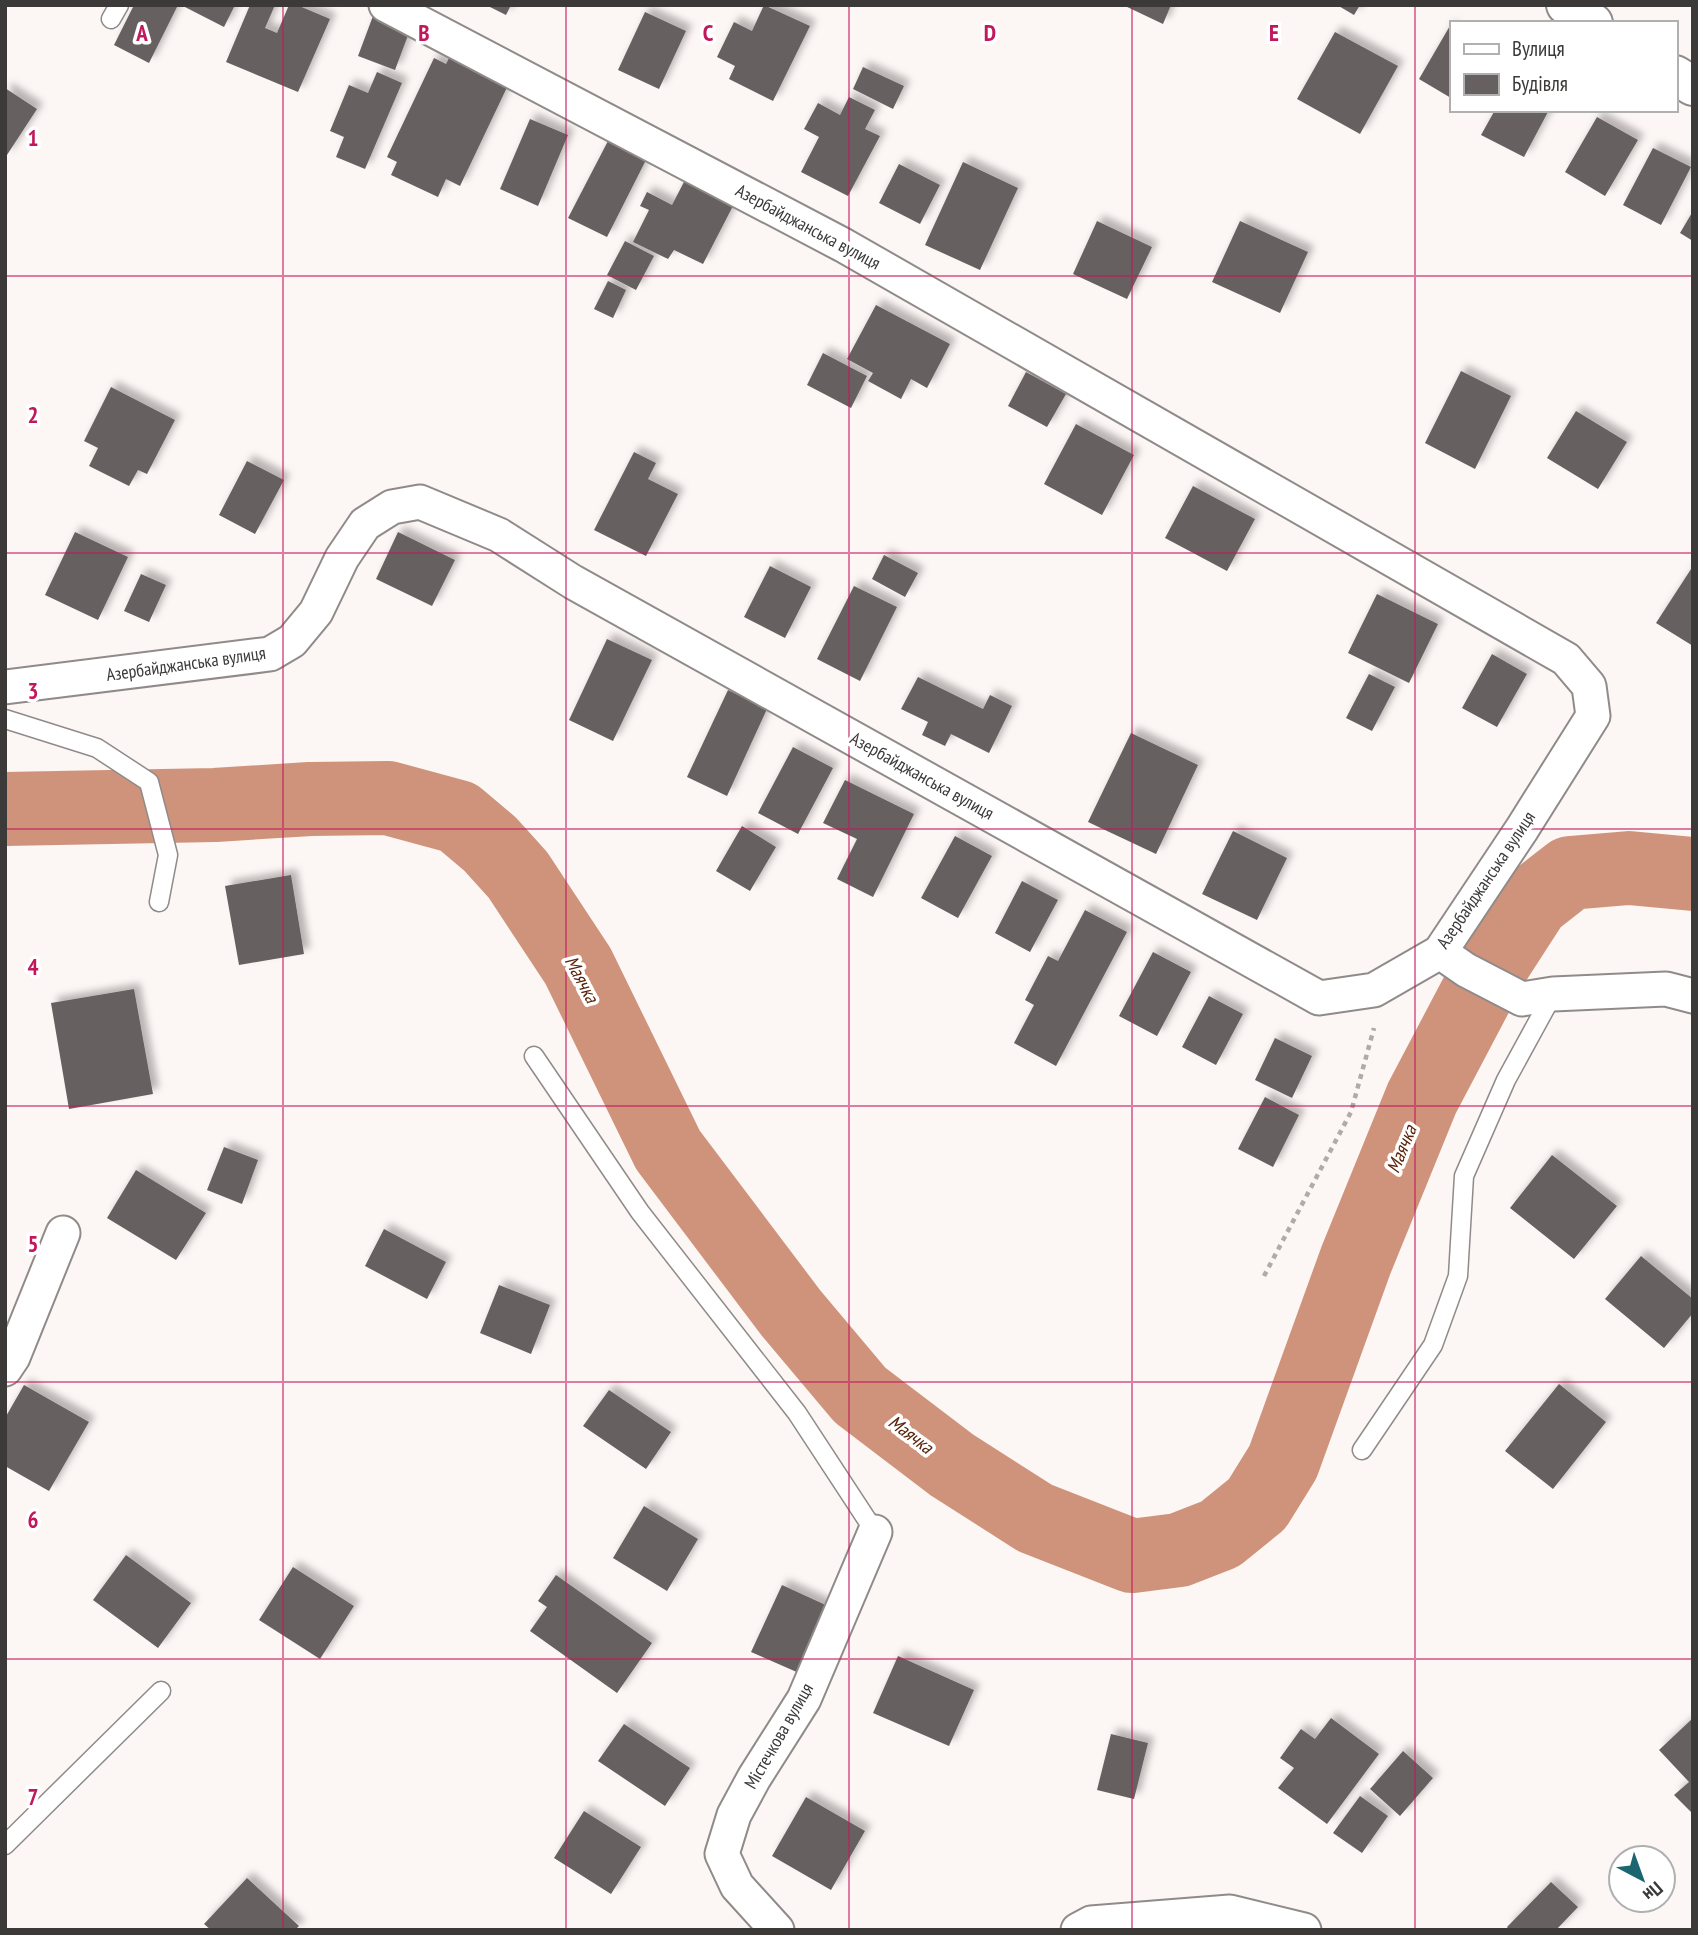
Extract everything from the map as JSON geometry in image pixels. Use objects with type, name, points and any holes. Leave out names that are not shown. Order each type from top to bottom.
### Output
[{"type":"street","name":"Азербайджанська вулиця","points":[[5,688],[270,654],[292,641],[316,612],[342,558],[365,524],[392,506],[419,502],[499,535],[573,582],[1319,998],[1374,990],[1453,961],[1522,829],[1593,716],[1588,686],[1566,659],[843,245],[386,5]]},
{"type":"street","points":[[1566,5],[1590,21]]},
{"type":"street","points":[[1677,76],[1693,86]]},
{"type":"street","points":[[1453,961],[1537,997],[1666,989],[1693,996]]},
{"type":"street","points":[[5,1369],[13,1357],[63,1233]]},
{"type":"street","name":"Містечкова вулиця","points":[[777,1930],[737,1886],[722,1854],[734,1815],[804,1699],[875,1532]]},
{"type":"street","points":[[1078,1930],[1091,1923],[1230,1912],[1304,1930]]},
{"type":"lane","points":[[5,719],[97,748],[149,782],[168,855],[159,902]]},
{"type":"lane","points":[[1362,1450],[1433,1345],[1458,1276],[1464,1176],[1506,1080],[1537,997]]},
{"type":"lane","points":[[534,1056],[640,1212],[797,1413],[875,1532]]},
{"type":"lane","points":[[5,1845],[161,1691]]},
{"type":"path","points":[[1264,1276],[1351,1112],[1377,1019],[1374,990]]},
{"type":"building","points":[[134,5],[178,5],[149,63],[114,45]]},
{"type":"building","points":[[181,5],[235,5],[224,27]]},
{"type":"building","points":[[250,5],[275,5],[265,28],[277,33],[289,5],[297,5],[330,19],[298,92],[226,62]]},
{"type":"building","points":[[486,5],[511,5],[506,15]]},
{"type":"building","points":[[764,5],[810,26],[773,101],[729,79],[735,66],[717,57],[734,22],[752,31]]},
{"type":"building","points":[[1123,5],[1171,5],[1163,24]]},
{"type":"building","points":[[1337,5],[1360,5],[1354,15]]},
{"type":"building","points":[[645,12],[686,31],[659,89],[618,70]]},
{"type":"building","points":[[373,16],[410,30],[395,70],[358,56]]},
{"type":"building","points":[[1450,26],[1450,97],[1419,79]]},
{"type":"building","points":[[1335,32],[1398,66],[1360,134],[1297,99]]},
{"type":"building","points":[[452,52],[511,79],[460,186],[446,179],[438,197],[391,175],[397,162],[387,157],[434,58],[446,64]]},
{"type":"building","points":[[863,67],[904,86],[893,109],[853,89]]},
{"type":"building","points":[[377,72],[402,83],[365,169],[336,157],[344,137],[330,131],[349,85],[368,93]]},
{"type":"building","points":[[5,88],[37,109],[5,158]]},
{"type":"building","points":[[849,97],[875,110],[865,129],[880,136],[848,196],[801,172],[819,137],[804,129],[818,103],[840,115]]},
{"type":"building","points":[[1494,112],[1548,112],[1524,157],[1481,135]]},
{"type":"building","points":[[1597,117],[1638,140],[1605,196],[1565,172]]},
{"type":"building","points":[[530,119],[568,135],[538,206],[500,189]]},
{"type":"building","points":[[608,141],[646,160],[607,237],[568,218]]},
{"type":"building","points":[[1653,148],[1691,167],[1661,225],[1623,205]]},
{"type":"building","points":[[963,162],[1018,188],[980,270],[925,245]]},
{"type":"building","points":[[899,164],[940,185],[920,224],[879,203]]},
{"type":"building","points":[[685,180],[734,204],[703,264],[674,250],[668,259],[633,242],[649,210],[640,206],[647,192],[672,205]]},
{"type":"building","points":[[1693,211],[1693,241],[1680,233]]},
{"type":"building","points":[[1097,221],[1152,247],[1127,299],[1073,274]]},
{"type":"building","points":[[1240,221],[1308,252],[1280,313],[1212,282]]},
{"type":"building","points":[[625,241],[654,256],[636,290],[607,275]]},
{"type":"building","points":[[608,281],[626,290],[613,318],[594,309]]},
{"type":"building","points":[[876,305],[950,344],[927,388],[911,379],[901,399],[868,381],[873,373],[847,359]]},
{"type":"building","points":[[823,353],[867,376],[851,408],[807,385]]},
{"type":"building","points":[[1461,371],[1511,396],[1475,469],[1425,443]]},
{"type":"building","points":[[1026,372],[1066,394],[1047,427],[1008,406]]},
{"type":"building","points":[[111,387],[175,420],[147,474],[138,470],[129,486],[89,466],[98,448],[84,441]]},
{"type":"building","points":[[1576,411],[1627,442],[1598,489],[1547,458]]},
{"type":"building","points":[[1076,424],[1134,455],[1102,515],[1044,484]]},
{"type":"building","points":[[634,452],[656,463],[648,479],[678,494],[646,556],[594,530]]},
{"type":"building","points":[[247,461],[284,480],[255,534],[219,515]]},
{"type":"building","points":[[1193,486],[1255,519],[1227,571],[1165,538]]},
{"type":"building","points":[[75,532],[128,557],[98,620],[45,595]]},
{"type":"building","points":[[398,532],[455,560],[432,606],[376,579]]},
{"type":"building","points":[[884,555],[918,573],[905,597],[872,579]]},
{"type":"building","points":[[770,566],[811,587],[785,638],[744,617]]},
{"type":"building","points":[[1693,566],[1693,646],[1656,623]]},
{"type":"building","points":[[141,574],[166,585],[149,622],[124,611]]},
{"type":"building","points":[[854,586],[897,607],[860,681],[817,659]]},
{"type":"building","points":[[1377,594],[1438,624],[1409,683],[1348,653]]},
{"type":"building","points":[[607,639],[652,660],[613,741],[569,720]]},
{"type":"building","points":[[1492,654],[1527,674],[1497,727],[1462,708]]},
{"type":"building","points":[[1369,674],[1395,687],[1372,731],[1346,718]]},
{"type":"building","points":[[918,677],[983,709],[990,695],[1012,706],[989,753],[951,734],[945,746],[922,735],[928,722],[901,709]]},
{"type":"building","points":[[728,690],[767,709],[727,796],[687,777]]},
{"type":"building","points":[[1131,733],[1198,765],[1156,854],[1088,822]]},
{"type":"building","points":[[793,747],[833,768],[798,834],[758,813]]},
{"type":"building","points":[[845,780],[914,814],[873,897],[837,879],[857,839],[823,823]]},
{"type":"building","points":[[742,826],[776,847],[750,891],[716,871]]},
{"type":"building","points":[[1233,831],[1287,858],[1257,920],[1202,894]]},
{"type":"building","points":[[955,836],[992,856],[958,918],[921,898]]},
{"type":"building","points":[[291,875],[304,954],[239,965],[225,886]]},
{"type":"building","points":[[1022,881],[1058,900],[1030,952],[995,933]]},
{"type":"building","points":[[1085,910],[1127,932],[1056,1066],[1014,1043],[1034,1005],[1025,1000],[1048,956],[1058,961]]},
{"type":"building","points":[[1153,952],[1191,972],[1157,1036],[1119,1016]]},
{"type":"building","points":[[134,989],[153,1094],[69,1109],[51,1003]]},
{"type":"building","points":[[1209,996],[1243,1014],[1216,1065],[1182,1047]]},
{"type":"building","points":[[1275,1038],[1312,1056],[1292,1098],[1255,1080]]},
{"type":"building","points":[[1265,1097],[1299,1115],[1273,1167],[1238,1149]]},
{"type":"building","points":[[224,1147],[258,1160],[242,1204],[207,1190]]},
{"type":"building","points":[[1552,1155],[1617,1206],[1574,1259],[1510,1208]]},
{"type":"building","points":[[136,1170],[206,1213],[176,1260],[107,1218]]},
{"type":"building","points":[[384,1229],[446,1262],[427,1299],[365,1266]]},
{"type":"building","points":[[1641,1256],[1693,1299],[1693,1313],[1664,1348],[1605,1299]]},
{"type":"building","points":[[499,1285],[550,1305],[531,1354],[480,1333]]},
{"type":"building","points":[[1559,1384],[1606,1422],[1553,1489],[1505,1451]]},
{"type":"building","points":[[24,1385],[89,1422],[49,1491],[5,1466],[5,1418]]},
{"type":"building","points":[[609,1390],[671,1432],[646,1469],[583,1426]]},
{"type":"building","points":[[644,1506],[698,1539],[667,1591],[613,1558]]},
{"type":"building","points":[[126,1555],[191,1603],[158,1648],[93,1600]]},
{"type":"building","points":[[293,1567],[354,1606],[320,1659],[259,1620]]},
{"type":"building","points":[[556,1575],[652,1643],[617,1693],[530,1631],[547,1607],[538,1601]]},
{"type":"building","points":[[782,1585],[830,1607],[799,1673],[751,1652]]},
{"type":"building","points":[[898,1656],[974,1690],[949,1746],[873,1713]]},
{"type":"building","points":[[1331,1718],[1379,1754],[1327,1824],[1278,1788],[1294,1768],[1280,1758],[1301,1729],[1315,1739]]},
{"type":"building","points":[[1693,1718],[1693,1814],[1674,1795],[1689,1782],[1659,1750]]},
{"type":"building","points":[[624,1724],[690,1768],[665,1806],[598,1761]]},
{"type":"building","points":[[1111,1734],[1148,1743],[1134,1799],[1097,1790]]},
{"type":"building","points":[[1403,1751],[1433,1778],[1400,1816],[1370,1789]]},
{"type":"building","points":[[1360,1796],[1388,1816],[1362,1853],[1333,1833]]},
{"type":"building","points":[[806,1797],[865,1831],[831,1890],[772,1856]]},
{"type":"building","points":[[584,1811],[641,1847],[611,1894],[554,1858]]},
{"type":"building","points":[[247,1878],[299,1926],[295,1930],[211,1930],[204,1924]]},
{"type":"building","points":[[1551,1882],[1578,1907],[1556,1930],[1509,1930],[1507,1927]]},
{"type":"waterway","name":"Маячка","points":[[5,809],[388,798],[458,817],[490,844],[518,875],[578,966],[668,1150],[791,1313],[860,1395],[952,1465],[1035,1518],[1132,1556],[1179,1550],[1220,1534],[1257,1504],[1283,1462],[1356,1260],[1422,1098],[1491,967],[1533,902],[1570,873],[1629,868],[1693,874]]}]
